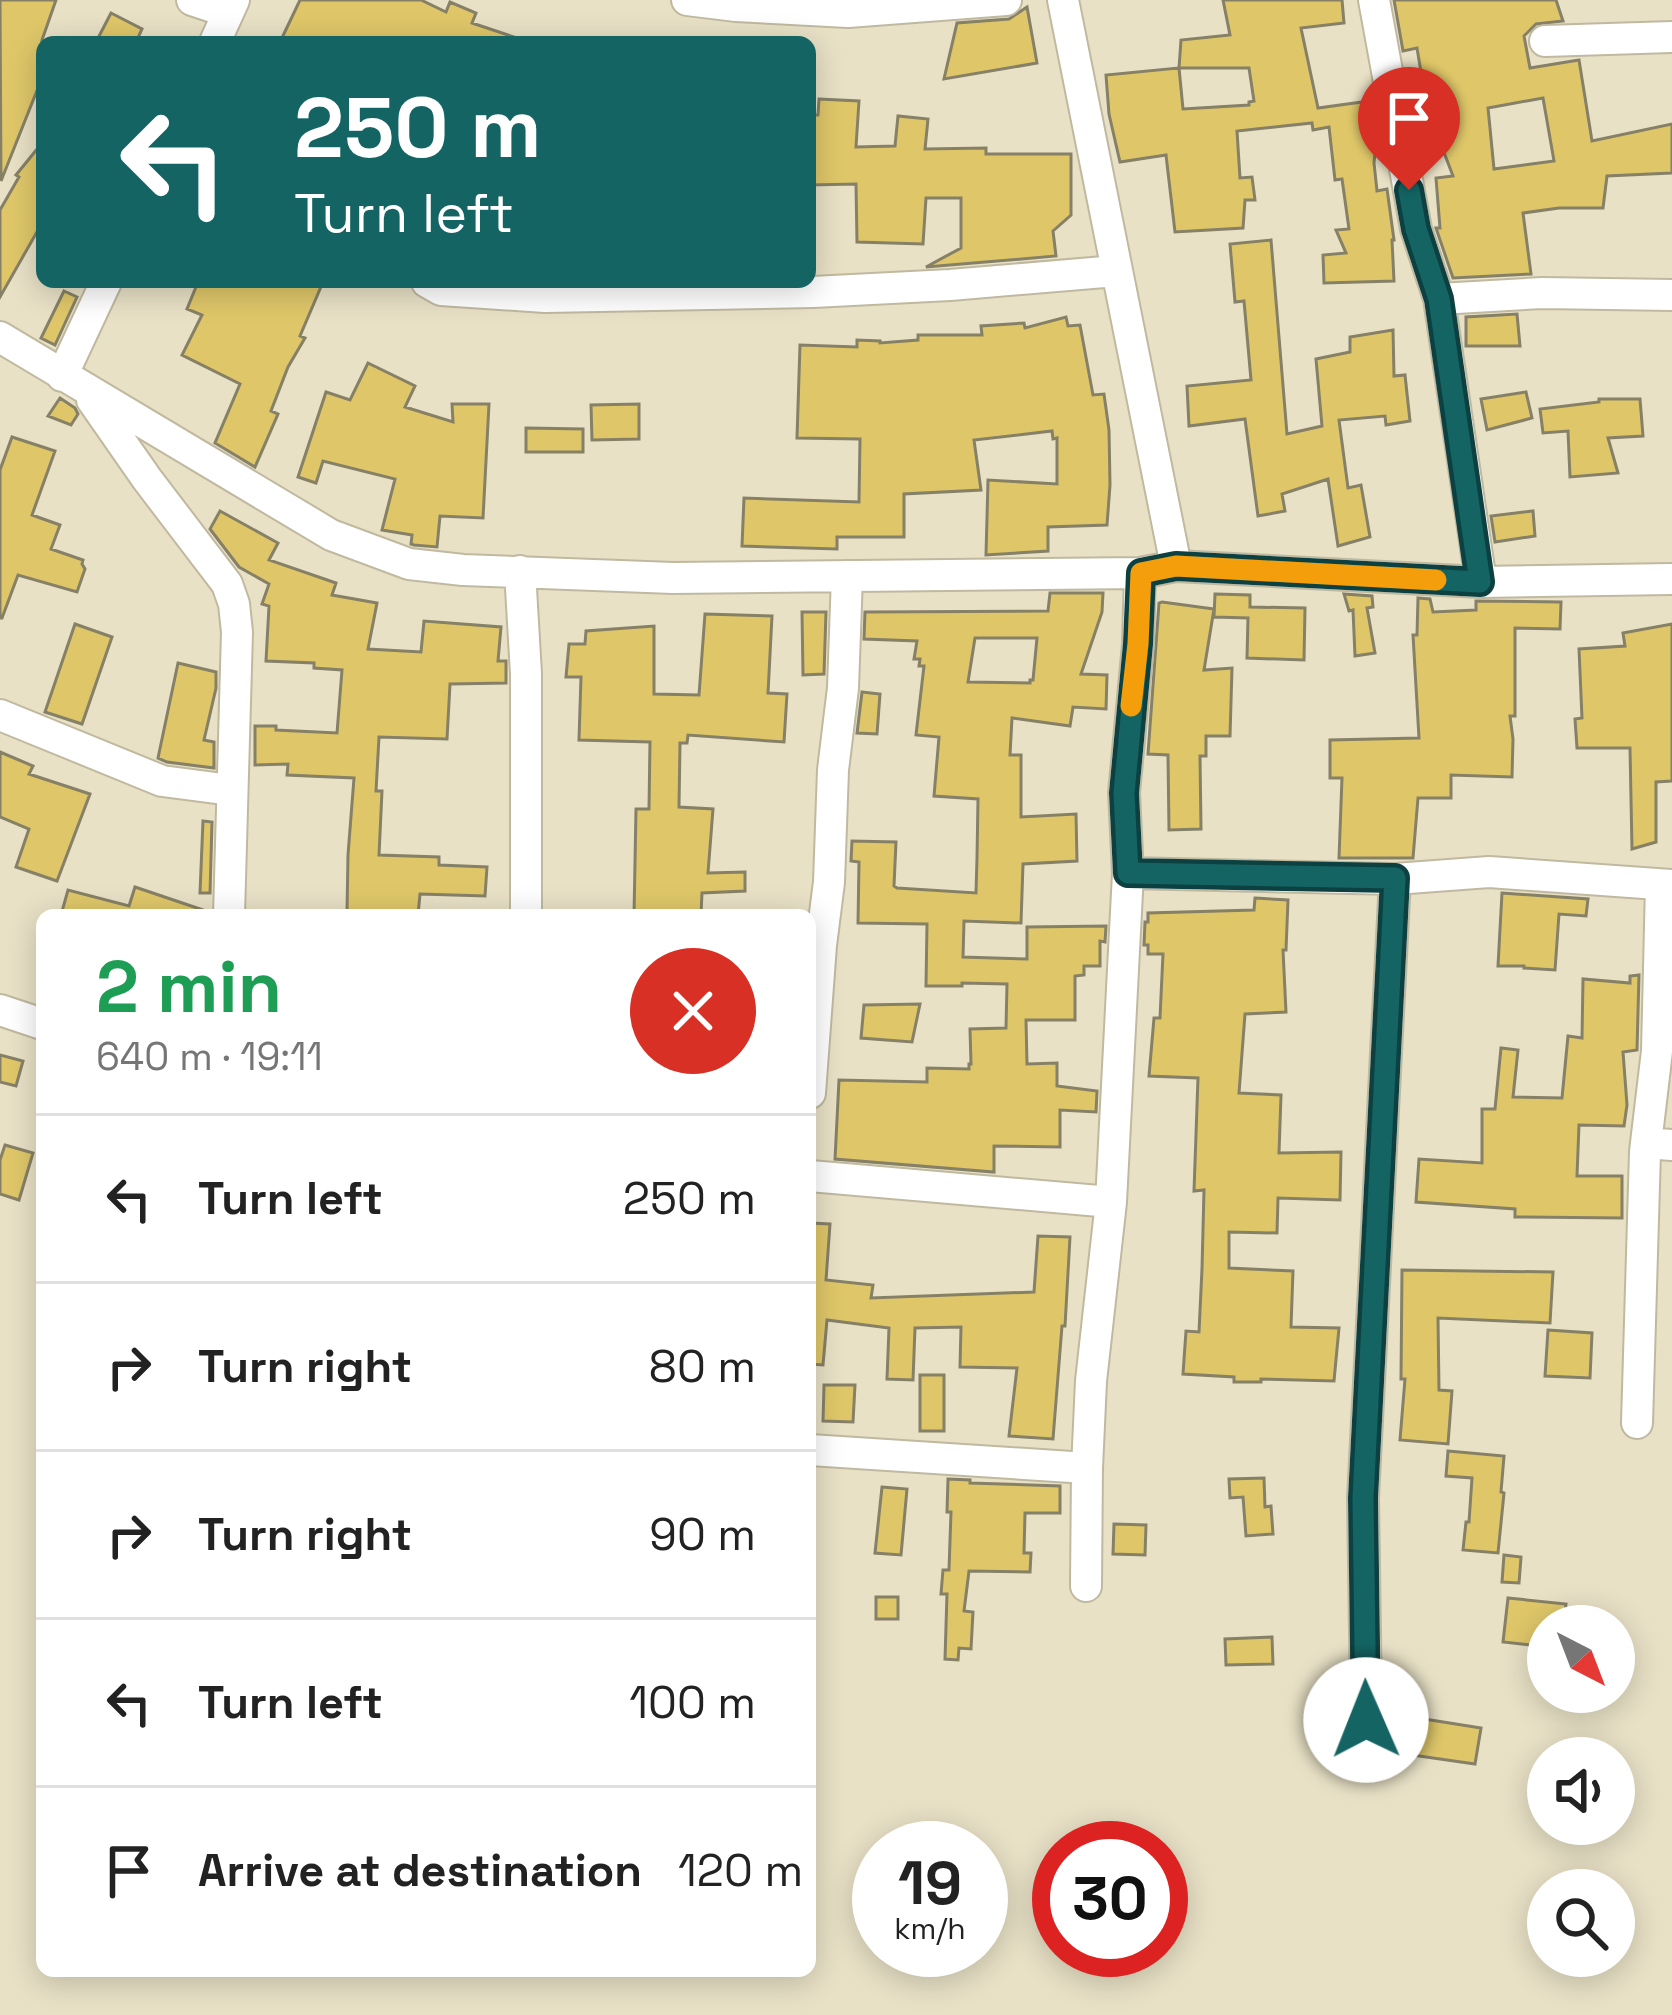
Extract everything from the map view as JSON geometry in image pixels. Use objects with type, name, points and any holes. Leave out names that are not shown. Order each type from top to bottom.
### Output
[{"type":"street","points":[[192,0],[231,6],[218,36]]},
{"type":"street","points":[[687,0],[848,12],[1006,0]]},
{"type":"street","points":[[1063,0],[1176,566]]},
{"type":"street","points":[[1374,0],[1416,229],[1439,299],[1480,582]]},
{"type":"street","points":[[1545,40],[1672,37]]},
{"type":"street","points":[[438,288],[545,297],[927,286],[1116,271]]},
{"type":"street","points":[[74,383],[104,288]]},
{"type":"street","points":[[1439,299],[1542,293],[1672,295]]},
{"type":"street","points":[[0,337],[331,535],[409,564],[673,578],[1141,573],[1176,566],[1480,582],[1672,579]]},
{"type":"street","points":[[74,383],[227,584],[235,604],[230,909]]},
{"type":"street","points":[[520,571],[526,674],[526,909]]},
{"type":"street","points":[[1086,1586],[1091,1381],[1111,1202],[1128,873],[1124,793],[1141,573]]},
{"type":"street","points":[[816,1013],[843,688],[847,576]]},
{"type":"street","points":[[0,715],[162,781],[231,790]]},
{"type":"street","points":[[1128,873],[1395,878],[1490,872],[1666,885],[1657,1051],[1659,1144],[1637,1424]]},
{"type":"street","points":[[1367,1765],[1363,1498],[1395,878]]},
{"type":"street","points":[[0,1010],[36,1022]]},
{"type":"street","points":[[816,1177],[1111,1202]]},
{"type":"street","points":[[816,1450],[1087,1468]]},
{"type":"building","points":[[0,0],[56,0],[43,36],[36,36],[36,93],[1,181]]},
{"type":"building","points":[[300,0],[421,0],[446,12],[450,2],[476,13],[472,23],[511,36],[283,36]]},
{"type":"building","points":[[1223,0],[1342,0],[1344,23],[1301,28],[1318,108],[1362,102],[1364,134],[1377,132],[1377,191],[1387,189],[1394,281],[1324,283],[1323,255],[1346,253],[1336,230],[1349,229],[1342,179],[1335,180],[1329,127],[1313,130],[1312,123],[1237,131],[1240,178],[1252,177],[1255,200],[1245,200],[1243,228],[1175,232],[1166,155],[1120,162],[1106,75],[1179,68],[1181,40],[1230,35]],"holes":[[[1179,68],[1249,68],[1254,101],[1249,105],[1183,109]]]},
{"type":"building","points":[[1394,0],[1556,0],[1563,21],[1536,24],[1524,36],[1530,68],[1579,60],[1592,141],[1672,124],[1672,173],[1607,176],[1603,208],[1523,213],[1531,274],[1453,278],[1436,228],[1440,228],[1436,178],[1453,176],[1427,108],[1417,48],[1403,51]],"holes":[[[1543,98],[1554,161],[1494,169],[1488,108]]]},
{"type":"building","points":[[1027,7],[1037,63],[944,79],[957,23],[1009,19]]},
{"type":"building","points":[[111,13],[142,29],[139,36],[99,36]]},
{"type":"building","points":[[819,99],[859,101],[856,147],[895,146],[898,116],[928,119],[925,149],[1071,154],[1071,215],[1053,231],[1056,256],[926,267],[961,248],[961,198],[926,198],[923,244],[857,242],[856,184],[816,185]]},
{"type":"building","points":[[36,150],[36,234],[0,297],[0,210],[16,175]]},
{"type":"building","points":[[1271,240],[1287,434],[1322,426],[1316,359],[1350,352],[1350,337],[1393,330],[1394,376],[1405,375],[1410,421],[1386,425],[1385,416],[1339,420],[1348,488],[1361,485],[1370,537],[1338,546],[1328,479],[1282,494],[1285,511],[1258,516],[1245,419],[1189,426],[1187,386],[1251,380],[1244,301],[1235,302],[1230,244]]},
{"type":"building","points":[[196,288],[320,288],[300,336],[305,338],[271,411],[278,414],[255,467],[215,443],[240,384],[182,355],[202,315],[187,309]]},
{"type":"building","points":[[64,291],[77,297],[55,345],[41,338]]},
{"type":"building","points":[[1517,314],[1520,346],[1466,346],[1466,317]]},
{"type":"building","points":[[1066,317],[1068,326],[1080,325],[1093,395],[1104,394],[1109,430],[1107,525],[1048,527],[1048,551],[986,555],[988,480],[1057,484],[1057,438],[1053,439],[1052,431],[974,440],[981,490],[904,494],[904,537],[837,537],[837,549],[742,546],[744,498],[859,502],[860,439],[797,438],[800,345],[857,347],[857,340],[880,343],[918,340],[918,335],[982,335],[981,326],[1024,323],[1025,328]]},
{"type":"building","points":[[368,363],[415,386],[405,407],[453,422],[452,404],[489,404],[483,518],[440,516],[437,547],[414,545],[412,535],[382,530],[395,479],[323,461],[316,483],[298,477],[326,392],[350,400]]},
{"type":"building","points":[[1526,392],[1532,418],[1487,430],[1481,399]]},
{"type":"building","points":[[60,398],[78,414],[71,425],[48,416]]},
{"type":"building","points":[[1599,399],[1640,399],[1643,436],[1608,438],[1618,473],[1570,477],[1568,431],[1543,433],[1540,409]]},
{"type":"building","points":[[639,404],[639,439],[592,440],[591,405]]},
{"type":"building","points":[[526,428],[583,429],[583,452],[526,452]]},
{"type":"building","points":[[12,437],[55,451],[32,515],[60,525],[51,549],[83,560],[85,569],[77,592],[18,575],[0,618],[0,470]]},
{"type":"building","points":[[220,511],[278,543],[269,560],[336,583],[332,595],[377,603],[368,649],[421,652],[424,621],[501,627],[498,661],[506,661],[506,683],[450,684],[447,739],[379,737],[379,855],[439,857],[439,865],[487,867],[485,896],[420,894],[419,909],[347,909],[354,778],[287,775],[288,764],[255,765],[255,726],[337,733],[342,670],[314,668],[314,663],[266,661],[269,606],[262,604],[269,584],[239,567],[210,529]]},
{"type":"building","points":[[1533,511],[1535,536],[1495,542],[1491,516]]},
{"type":"building","points":[[1050,593],[1103,593],[1102,612],[1081,674],[1107,675],[1106,709],[1073,707],[1070,726],[1012,718],[1010,755],[1021,755],[1021,817],[1076,814],[1077,861],[1023,864],[1021,923],[964,921],[963,957],[1027,959],[1027,927],[1106,926],[1105,942],[1100,941],[1100,966],[1084,966],[1084,975],[1075,976],[1075,1020],[1026,1020],[1027,1064],[1057,1063],[1057,1086],[1097,1091],[1096,1112],[1060,1110],[1060,1147],[994,1146],[994,1172],[835,1159],[839,1080],[927,1082],[927,1068],[969,1069],[970,1029],[1006,1028],[1007,984],[926,986],[927,924],[858,923],[859,862],[851,861],[852,841],[896,842],[897,888],[976,893],[977,858],[978,799],[934,796],[939,737],[916,735],[924,666],[914,659],[917,641],[864,639],[865,612],[1048,611]],"holes":[[[975,638],[1037,638],[1030,683],[968,682]]]},
{"type":"building","points":[[1215,594],[1250,595],[1250,607],[1305,608],[1304,660],[1247,658],[1248,618],[1214,617]]},
{"type":"building","points":[[1344,594],[1372,596],[1373,607],[1367,608],[1375,653],[1355,656],[1353,610],[1349,611]]},
{"type":"building","points":[[1418,598],[1430,599],[1433,612],[1476,610],[1476,601],[1561,602],[1560,629],[1515,628],[1512,777],[1451,775],[1451,798],[1418,798],[1413,858],[1339,858],[1342,778],[1330,778],[1330,740],[1419,738],[1413,635],[1417,635]]},
{"type":"building","points":[[1162,602],[1214,609],[1204,670],[1232,668],[1230,736],[1206,736],[1206,756],[1200,756],[1201,829],[1169,830],[1168,755],[1148,754]]},
{"type":"building","points":[[802,612],[826,612],[824,674],[803,675]]},
{"type":"building","points":[[705,614],[772,616],[768,693],[787,694],[784,742],[688,735],[687,743],[680,743],[679,807],[713,809],[708,873],[745,872],[745,891],[702,893],[701,909],[634,909],[636,809],[649,809],[650,742],[579,740],[581,677],[566,677],[569,644],[585,644],[586,631],[654,626],[654,694],[699,695]]},
{"type":"building","points":[[75,624],[112,637],[82,724],[45,712]]},
{"type":"building","points":[[1672,624],[1672,781],[1656,782],[1656,842],[1632,849],[1630,748],[1577,748],[1575,719],[1582,718],[1579,649],[1625,646],[1623,633]]},
{"type":"building","points":[[178,663],[216,672],[204,740],[214,742],[214,768],[158,758]]},
{"type":"building","points":[[862,692],[880,694],[877,734],[857,733]]},
{"type":"building","points":[[0,752],[33,766],[29,774],[90,794],[57,881],[16,867],[29,829],[0,817]]},
{"type":"building","points":[[203,821],[212,822],[210,893],[200,893]]},
{"type":"building","points":[[135,887],[200,909],[63,909],[68,890],[129,906]]},
{"type":"building","points":[[1502,893],[1588,899],[1586,916],[1559,914],[1555,970],[1498,966]]},
{"type":"building","points":[[1255,898],[1288,900],[1283,950],[1286,1012],[1245,1014],[1239,1093],[1281,1095],[1279,1153],[1341,1152],[1340,1200],[1278,1198],[1277,1233],[1229,1232],[1229,1268],[1293,1271],[1291,1327],[1339,1328],[1334,1381],[1234,1382],[1234,1377],[1183,1374],[1186,1331],[1199,1332],[1204,1190],[1194,1191],[1198,1078],[1149,1076],[1154,1018],[1160,1018],[1163,954],[1148,954],[1145,922],[1148,913],[1254,910]]},
{"type":"building","points":[[1639,975],[1637,1050],[1623,1052],[1624,1126],[1579,1125],[1577,1176],[1622,1176],[1622,1218],[1515,1217],[1515,1209],[1416,1202],[1419,1159],[1482,1163],[1482,1109],[1495,1109],[1501,1048],[1518,1050],[1513,1097],[1562,1098],[1568,1036],[1582,1038],[1583,979],[1630,983],[1630,976]]},
{"type":"building","points":[[920,1004],[912,1042],[861,1038],[864,1005]]},
{"type":"building","points":[[0,1055],[23,1061],[16,1086],[0,1082]]},
{"type":"building","points":[[5,1145],[33,1153],[19,1200],[0,1194]]},
{"type":"building","points":[[816,1223],[830,1224],[826,1280],[873,1285],[871,1298],[1034,1292],[1038,1236],[1070,1237],[1053,1439],[1009,1436],[1017,1368],[960,1367],[961,1327],[915,1328],[913,1380],[887,1379],[889,1328],[827,1320],[823,1365],[816,1364]]},
{"type":"building","points":[[1402,1270],[1553,1272],[1550,1323],[1438,1318],[1439,1390],[1452,1391],[1448,1444],[1400,1440],[1405,1379],[1401,1379]]},
{"type":"building","points":[[1548,1330],[1592,1333],[1590,1378],[1545,1376]]},
{"type":"building","points":[[920,1375],[944,1375],[944,1431],[920,1431]]},
{"type":"building","points":[[824,1385],[855,1385],[853,1422],[823,1421]]},
{"type":"building","points":[[1448,1451],[1504,1456],[1498,1553],[1463,1550],[1472,1478],[1446,1476]]},
{"type":"building","points":[[1264,1478],[1265,1507],[1271,1506],[1273,1534],[1246,1536],[1243,1497],[1230,1498],[1229,1479]]},
{"type":"building","points":[[948,1479],[1060,1486],[1060,1513],[1025,1513],[1024,1553],[1031,1553],[1030,1572],[969,1571],[964,1611],[973,1612],[971,1649],[959,1648],[958,1660],[945,1659],[947,1594],[941,1594],[943,1570],[949,1570]]},
{"type":"building","points":[[882,1487],[907,1489],[901,1555],[875,1553]]},
{"type":"building","points":[[1114,1524],[1146,1525],[1145,1555],[1113,1554]]},
{"type":"building","points":[[1504,1555],[1521,1557],[1519,1583],[1502,1582]]},
{"type":"building","points":[[876,1597],[898,1597],[898,1619],[876,1619]]},
{"type":"building","points":[[1508,1598],[1566,1604],[1527,1605],[1527,1645],[1503,1642]]},
{"type":"building","points":[[1272,1637],[1273,1664],[1226,1665],[1225,1639]]},
{"type":"building","points":[[1418,1718],[1481,1728],[1475,1764],[1412,1755]]},
{"type":"slow traffic","points":[[1131,706],[1141,573],[1176,566],[1436,580]]},
{"type":"route","points":[[1366,1720],[1363,1498],[1395,878],[1128,873],[1124,793],[1141,573],[1176,566],[1480,582],[1439,299],[1416,229],[1409,190]]}]
